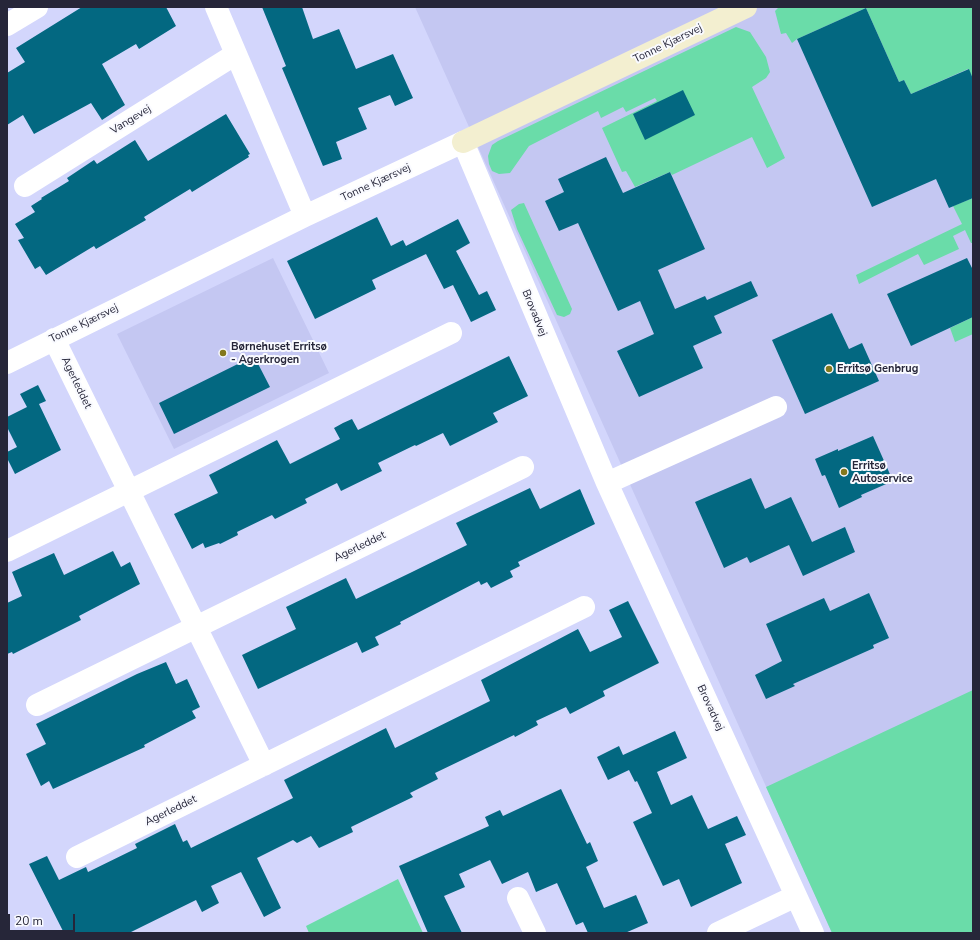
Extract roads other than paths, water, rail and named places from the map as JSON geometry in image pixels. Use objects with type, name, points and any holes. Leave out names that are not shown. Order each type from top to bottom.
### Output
[{"type":"street","points":[[7,25],[37,7]]},
{"type":"street","points":[[216,7],[305,216]]},
{"type":"street","name":"Tonne Kjærsvej","points":[[7,363],[305,216],[746,7]]},
{"type":"street","name":"Vangevej","points":[[25,186],[236,54]]},
{"type":"street","name":"Brovadvej","points":[[462,142],[607,483],[813,933]]},
{"type":"street","points":[[7,551],[451,333]]},
{"type":"street","name":"Agerleddet","points":[[54,339],[264,765]]},
{"type":"street","points":[[607,483],[776,407]]},
{"type":"street","name":"Agerleddet","points":[[38,705],[523,467]]},
{"type":"street","name":"Agerleddet","points":[[77,857],[584,607]]},
{"type":"street","points":[[718,933],[796,896]]},
{"type":"street","points":[[518,898],[535,933]]},
{"type":"place","name":"Børnehuset Erritsø - Agerkrogen","points":[[223,353]]},
{"type":"place","name":"Erritsø Genbrug","points":[[829,369]]},
{"type":"place","name":"Erritsø Autoservice","points":[[844,472]]}]
